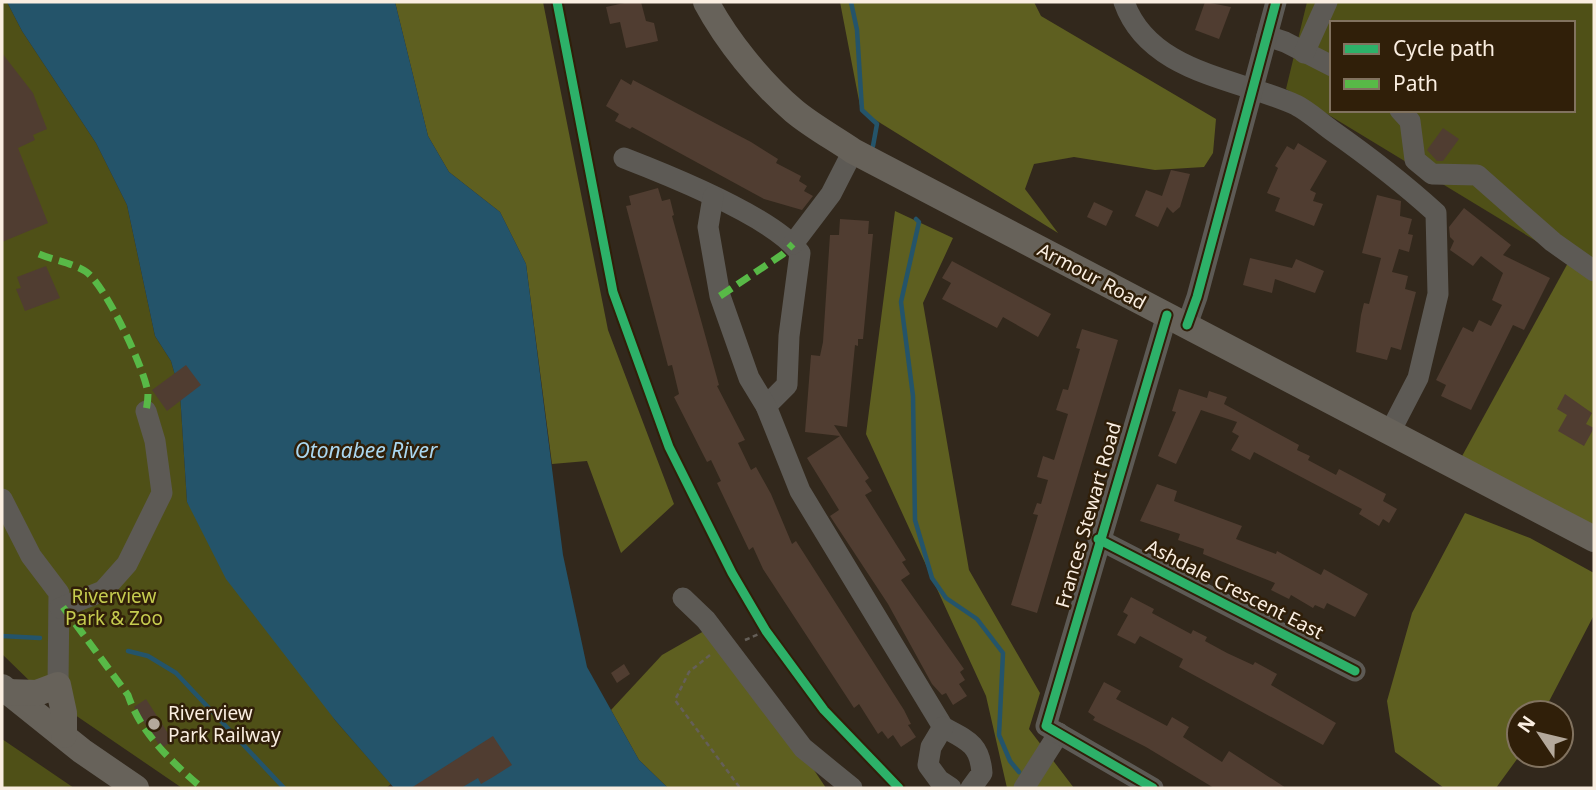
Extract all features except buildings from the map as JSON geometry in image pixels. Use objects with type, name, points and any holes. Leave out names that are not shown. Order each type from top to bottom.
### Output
[{"type":"main road","name":"Armour Road","points":[[706,2],[716,21],[761,78],[795,112],[853,151],[1594,539]]},
{"type":"main road","points":[[4,689],[37,693],[58,685],[64,713],[64,735]]},
{"type":"main road","points":[[4,689],[136,788]]},
{"type":"street","points":[[1124,2],[1130,20],[1157,46],[1189,68],[1297,106],[1388,170],[1436,213],[1438,294],[1418,378],[1390,432]]},
{"type":"street","name":"Frances Stewart Road","points":[[1024,788],[1052,729],[1098,539],[1177,320],[1197,297],[1276,2]]},
{"type":"street","points":[[1304,52],[1327,2]]},
{"type":"street","points":[[1267,36],[1330,65]]},
{"type":"street","points":[[1402,112],[1410,121],[1415,160],[1432,174],[1477,175],[1553,242],[1594,271]]},
{"type":"street","points":[[793,244],[831,194],[853,151]]},
{"type":"street","points":[[624,158],[688,183],[793,244],[800,253],[789,336],[787,385],[766,406]]},
{"type":"street","points":[[713,197],[708,227],[720,296],[749,377],[766,406],[800,491],[943,727],[969,741],[981,756],[982,774],[971,788]]},
{"type":"street","points":[[60,608],[103,591],[127,564],[162,494],[155,441],[146,411]]},
{"type":"street","points":[[2,499],[31,556],[59,593],[58,685]]},
{"type":"street","name":"Ashdale Crescent East","points":[[1098,539],[1355,671]]},
{"type":"street","points":[[683,598],[706,620],[803,748],[852,788]]},
{"type":"street","points":[[943,727],[931,747],[928,765],[939,780],[951,788]]},
{"type":"street","points":[[1052,729],[1153,788]]},
{"type":"path","points":[[740,788],[674,700],[689,672],[712,654],[766,631]]},
{"type":"green space","name":"Riverview Park & Zoo","points":[[2,2],[7,2],[22,31],[96,143],[127,205],[155,336],[171,361],[180,393],[187,502],[335,720],[391,784],[386,788],[182,788],[40,691],[2,654]]},
{"type":"green space","points":[[1307,2],[1594,2],[1594,280],[1569,261],[1286,89]]},
{"type":"green space","points":[[2,739],[74,788],[2,788]]},
{"type":"shaded area","points":[[395,2],[543,2],[608,330],[674,504],[621,553],[587,461],[552,464],[526,264],[500,212],[449,172],[428,136]]},
{"type":"shaded area","points":[[840,2],[1034,2],[1041,16],[1216,119],[1213,153],[1204,167],[1155,170],[1074,157],[1034,164],[1025,189],[1058,233],[861,111]]},
{"type":"shaded area","points":[[895,211],[953,238],[923,303],[969,570],[1040,693],[1029,729],[1074,788],[1007,788],[986,696],[866,434]]},
{"type":"shaded area","points":[[1569,261],[1594,280],[1594,525],[1461,458]]},
{"type":"shaded area","points":[[1465,513],[1530,538],[1594,573],[1594,615],[1550,699],[1505,699],[1505,769],[1510,769],[1496,788],[1444,788],[1395,752],[1387,701],[1412,613]]},
{"type":"shaded area","points":[[704,631],[826,788],[668,788],[639,760],[611,710],[662,655]]},
{"type":"water","name":"Otonabee River","points":[[7,2],[395,2],[428,136],[449,172],[500,212],[526,264],[563,555],[587,667],[639,760],[668,788],[394,788],[335,720],[226,579],[187,502],[180,393],[171,361],[155,336],[127,205],[96,143],[22,31]]},
{"type":"waterway","points":[[851,2],[857,30],[862,110],[877,124],[873,146]]},
{"type":"waterway","points":[[916,219],[919,222],[901,302],[913,396],[915,520],[932,578],[946,598],[977,619],[1003,653],[999,735],[1010,761],[1019,772]]},
{"type":"waterway","points":[[2,636],[40,638]]},
{"type":"waterway","points":[[128,651],[148,656],[176,673],[284,788]]},
{"type":"marked path","points":[[720,296],[783,254],[793,244]]},
{"type":"marked path","points":[[39,254],[85,271],[103,292],[140,367],[148,394],[146,411]]},
{"type":"marked path","points":[[63,607],[128,695],[149,735],[202,788]]},
{"type":"cycle path","points":[[557,2],[613,292],[669,447],[732,573],[766,631],[824,710],[899,788]]},
{"type":"cycle path","points":[[1187,325],[1197,297],[1276,2]]},
{"type":"cycle path","points":[[1153,788],[1046,726],[1167,315]]},
{"type":"cycle path","points":[[1098,539],[1355,671]]},
{"type":"place","name":"Riverview Park Railway","points":[[154,724]]}]
